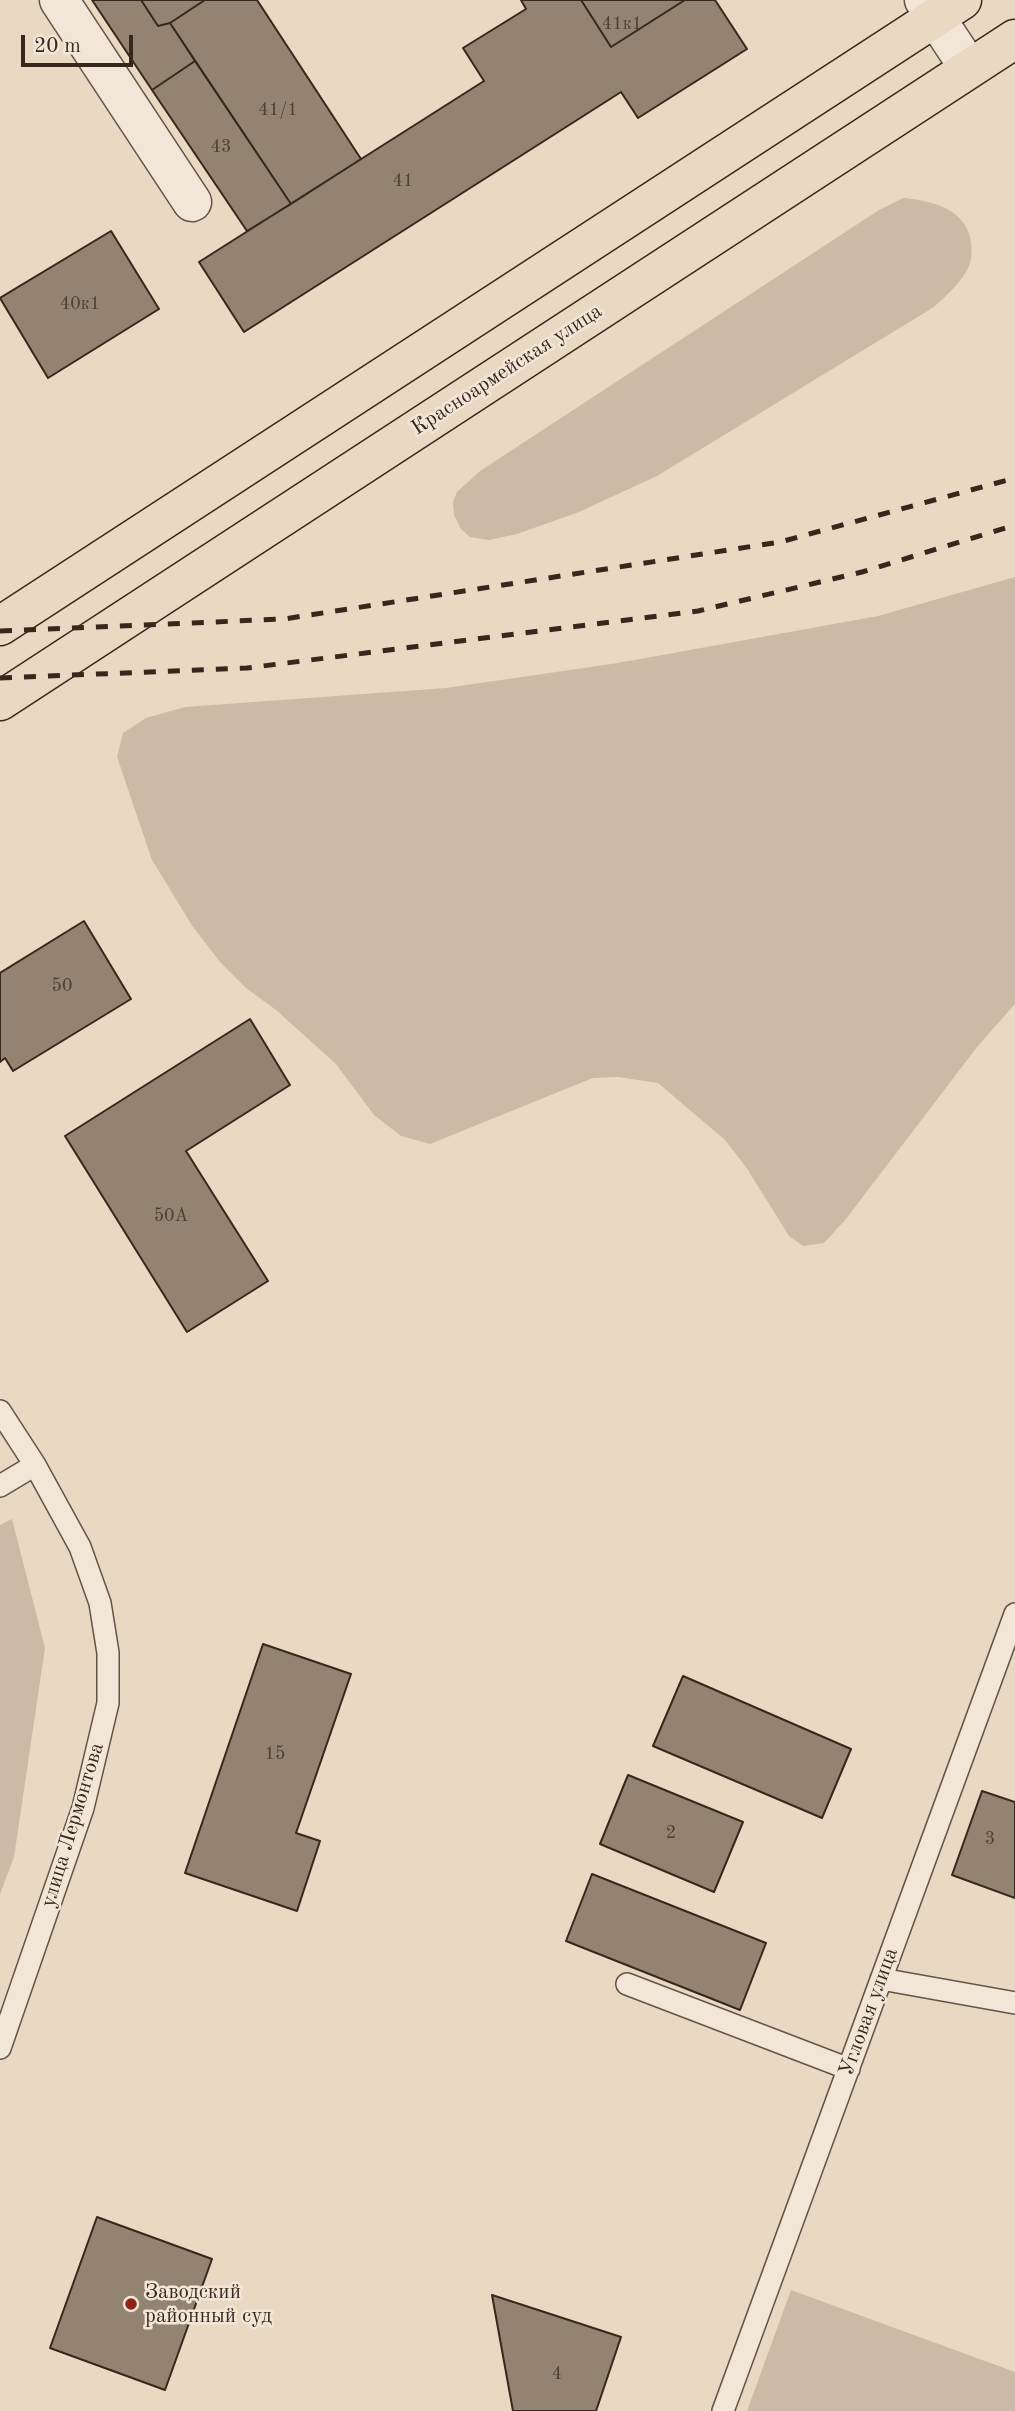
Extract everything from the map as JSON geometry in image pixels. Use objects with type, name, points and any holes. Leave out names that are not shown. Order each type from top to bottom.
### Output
[{"type":"main road","points":[[0,626],[941,6]]},
{"type":"main road","name":"Красноармейская улица","points":[[0,701],[1015,38]]},
{"type":"street","points":[[59,0],[192,202]]},
{"type":"street","points":[[941,6],[969,68]]},
{"type":"lane","name":"улица Лермонтова","points":[[0,1411],[35,1465],[80,1547],[100,1603],[108,1653],[108,1703],[83,1808],[0,2048]]},
{"type":"lane","points":[[0,1486],[35,1465]]},
{"type":"lane","name":"Угловая улица","points":[[723,2411],[1015,1614]]},
{"type":"lane","points":[[881,1979],[1015,2003]]},
{"type":"lane","points":[[627,1984],[849,2069]]},
{"type":"shaded area","points":[[903,198],[930,202],[942,207],[962,221],[968,231],[971,259],[966,273],[934,307],[657,476],[579,512],[517,534],[489,540],[470,537],[461,529],[454,515],[453,502],[457,492],[480,471],[879,210]]},
{"type":"shaded area","points":[[1015,577],[1015,1004],[977,1047],[846,1219],[824,1243],[803,1246],[789,1236],[746,1167],[725,1140],[658,1083],[618,1077],[593,1078],[430,1144],[401,1136],[374,1115],[336,1064],[276,1010],[246,988],[221,963],[193,927],[152,860],[117,757],[123,733],[146,718],[185,707],[446,688],[618,663],[878,616]]},
{"type":"shaded area","points":[[12,1519],[45,1648],[14,1857],[0,1894],[0,1525]]},
{"type":"shaded area","points":[[791,2290],[1015,2372],[1015,2411],[747,2411]]},
{"type":"building","points":[[92,0],[141,0],[158,26],[170,23],[195,61],[152,90]]},
{"type":"building","points":[[141,0],[205,0],[170,23],[158,26]]},
{"type":"building","points":[[205,0],[257,0],[361,159],[291,204],[170,23]]},
{"type":"building","points":[[521,0],[581,0],[611,47],[685,0],[715,0],[747,49],[638,118],[621,92],[244,332],[199,262],[484,81],[463,48],[526,9]]},
{"type":"building","points":[[581,0],[685,0],[611,47]]},
{"type":"building","points":[[195,61],[291,204],[247,231],[152,90]]},
{"type":"building","points":[[111,231],[159,309],[48,378],[0,298]]},
{"type":"building","points":[[84,921],[131,999],[13,1071],[5,1058],[0,1062],[0,973]]},
{"type":"building","points":[[250,1019],[290,1085],[186,1151],[268,1281],[187,1332],[65,1136]]},
{"type":"building","points":[[263,1644],[351,1674],[296,1833],[320,1841],[297,1911],[185,1873]]},
{"type":"building","points":[[683,1676],[851,1749],[822,1818],[653,1746]]},
{"type":"building","points":[[628,1775],[743,1822],[714,1892],[600,1844]]},
{"type":"building","points":[[982,1791],[1015,1802],[1015,1898],[952,1875]]},
{"type":"building","points":[[592,1874],[766,1943],[740,2010],[566,1941]]},
{"type":"building","name":"Заводский районный суд","points":[[97,2217],[212,2259],[165,2390],[50,2348]]},
{"type":"building","points":[[492,2295],[621,2337],[596,2411],[513,2411]]},
{"type":"railway","points":[[0,631],[284,619],[780,542],[1015,478]]},
{"type":"railway","points":[[0,678],[247,668],[698,611],[862,572],[1015,525]]},
{"type":"place","name":"Заводский районный суд","points":[[131,2304]]}]
